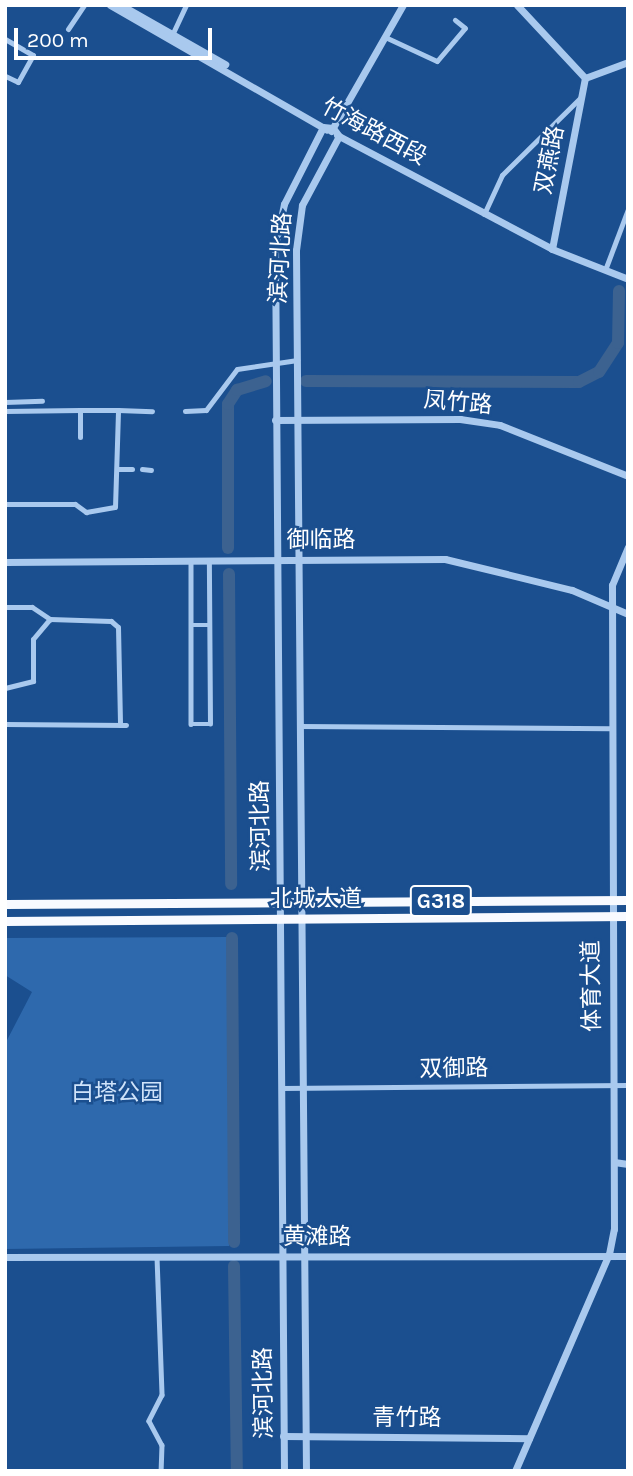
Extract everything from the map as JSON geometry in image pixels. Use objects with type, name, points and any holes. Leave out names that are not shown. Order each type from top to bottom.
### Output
[{"type":"highway","name":"北城大道","points":[[5,904],[628,900]]},
{"type":"highway","name":"北城大道","points":[[5,921],[628,916]]},
{"type":"street","points":[[68,29],[84,5]]},
{"type":"street","name":"竹海路西段","points":[[110,5],[172,35],[323,127]]},
{"type":"street","name":"竹海路西段","points":[[121,5],[334,132],[552,247],[628,277]]},
{"type":"street","points":[[172,35],[186,5]]},
{"type":"street","points":[[323,127],[334,132],[403,5]]},
{"type":"street","points":[[517,5],[585,78],[628,62]]},
{"type":"street","points":[[385,37],[437,61],[464,28],[456,20]]},
{"type":"street","points":[[5,39],[33,55],[18,82],[5,76]]},
{"type":"street","name":"双燕路","points":[[552,247],[585,78]]},
{"type":"street","points":[[485,213],[502,175],[556,114],[582,97]]},
{"type":"street","name":"滨河北路","points":[[284,1471],[275,247],[284,204],[323,127]]},
{"type":"street","name":"滨河北路","points":[[306,1471],[297,362],[302,205],[334,132]]},
{"type":"street","points":[[606,268],[628,209]]},
{"type":"street","points":[[185,411],[206,410],[237,369],[276,362],[297,362]]},
{"type":"street","points":[[5,402],[42,401]]},
{"type":"street","points":[[80,410],[80,437]]},
{"type":"street","points":[[5,503],[110,511],[118,469],[118,410]]},
{"type":"street","points":[[5,411],[152,411]]},
{"type":"street","name":"凤竹路","points":[[275,420],[460,419],[500,425],[628,476]]},
{"type":"street","points":[[118,469],[132,469]]},
{"type":"street","points":[[142,469],[151,470]]},
{"type":"street","name":"体育大道","points":[[515,1471],[542,1415],[609,1254],[614,1162],[610,917],[611,608],[612,585],[628,547]]},
{"type":"street","points":[[191,561],[191,724],[210,724],[211,561]]},
{"type":"street","name":"御临路","points":[[5,562],[468,562],[572,590],[628,614]]},
{"type":"street","points":[[5,607],[32,607],[50,620],[95,619],[118,627],[123,724],[5,724]]},
{"type":"street","points":[[5,688],[33,681],[33,639],[50,620]]},
{"type":"street","points":[[191,625],[209,625]]},
{"type":"street","points":[[300,726],[610,728]]},
{"type":"street","name":"双御路","points":[[281,1088],[628,1085]]},
{"type":"street","points":[[614,1162],[628,1164]]},
{"type":"street","name":"黄滩路","points":[[5,1257],[628,1256]]},
{"type":"street","points":[[157,1257],[162,1395],[149,1421],[162,1445],[161,1471]]},
{"type":"street","name":"青竹路","points":[[283,1436],[529,1438]]},
{"type":"green space","name":"白塔公园","points":[[228,937],[229,1246],[5,1249],[5,1044],[32,992],[5,975],[5,938]]},
{"type":"waterway","points":[[306,381],[579,382],[599,372],[618,343],[619,291]]},
{"type":"waterway","points":[[228,548],[228,404],[237,390],[266,381]]},
{"type":"waterway","points":[[229,574],[231,884]]},
{"type":"waterway","points":[[232,938],[234,1242]]},
{"type":"waterway","points":[[234,1266],[237,1471]]}]
